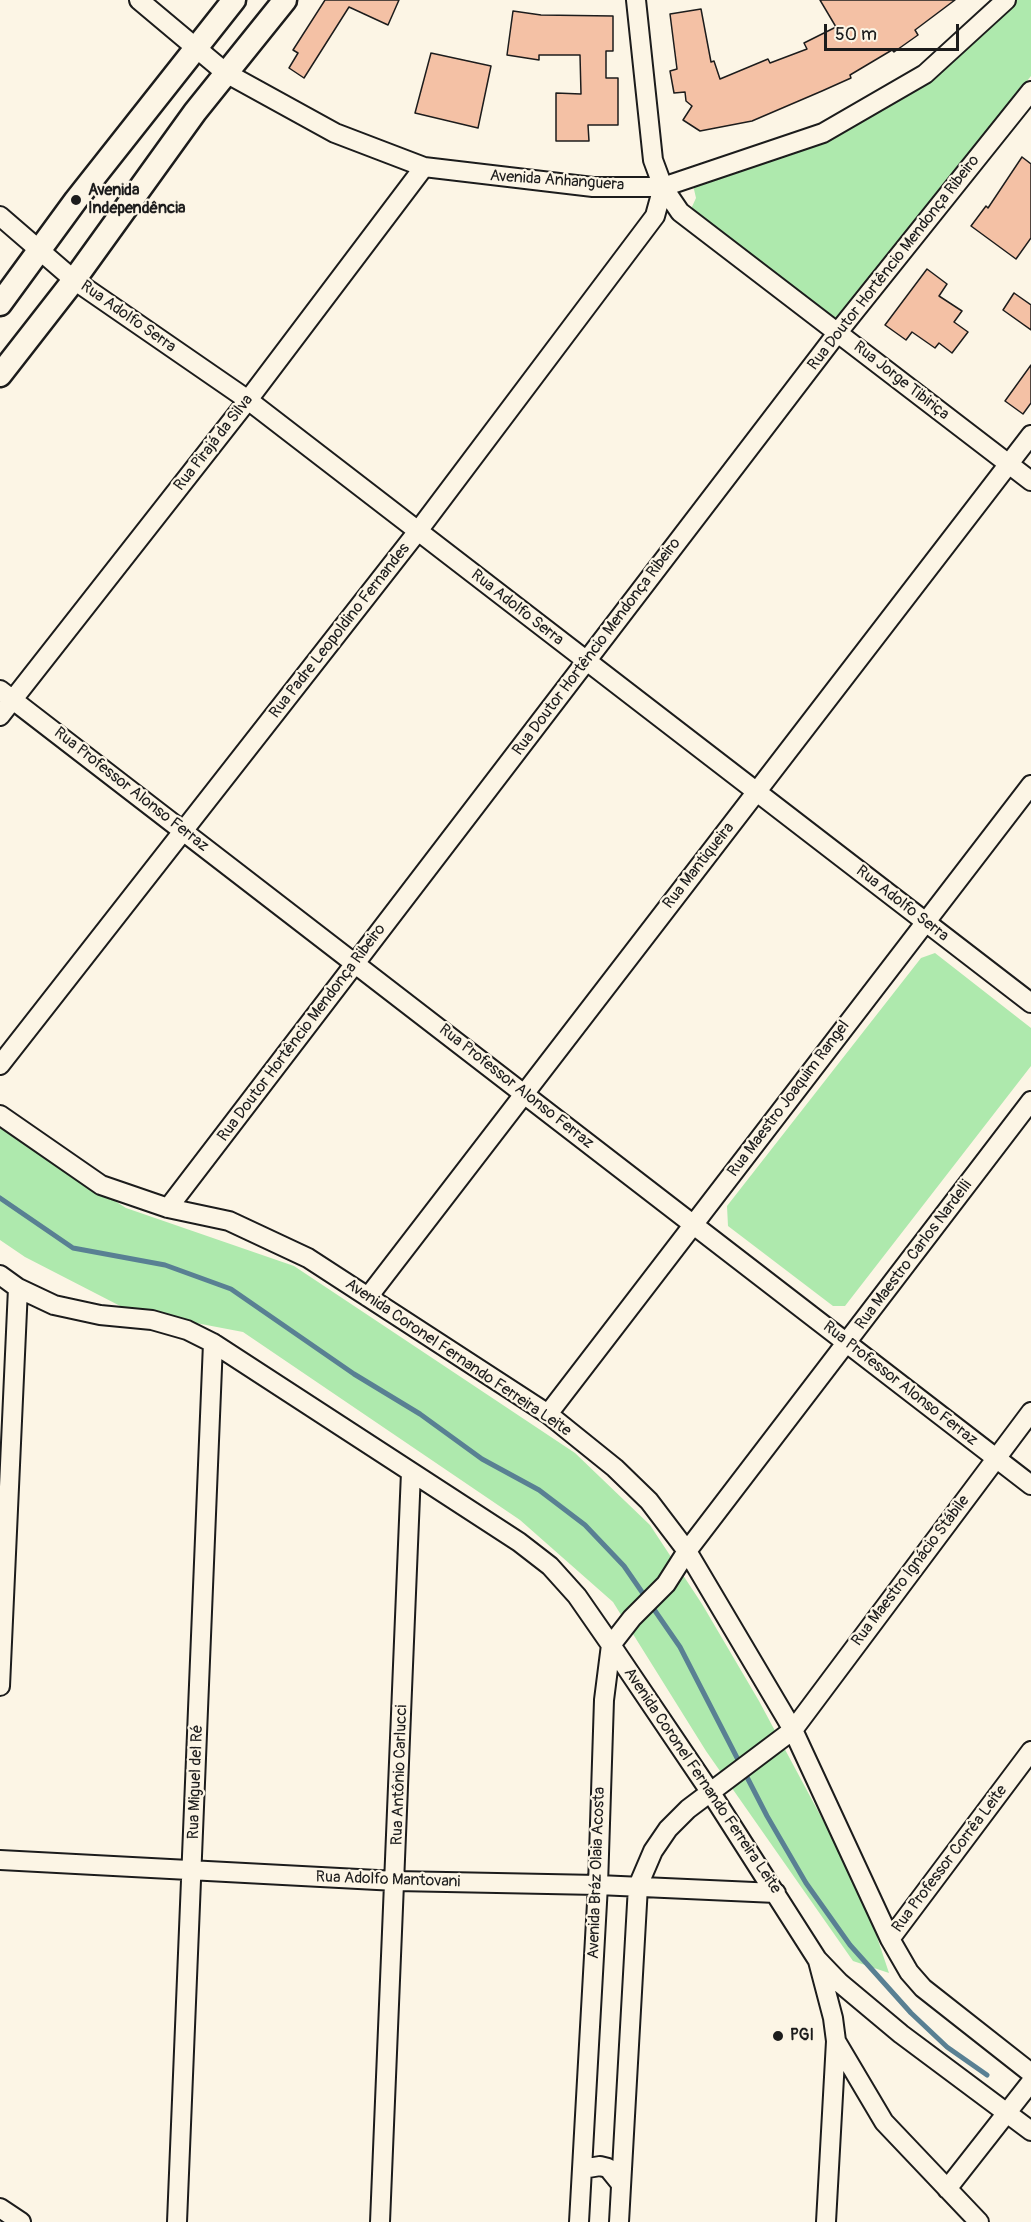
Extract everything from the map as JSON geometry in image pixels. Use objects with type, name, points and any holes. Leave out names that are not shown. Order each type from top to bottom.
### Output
[{"type":"main road","points":[[0,375],[74,280],[195,112],[285,0]]},
{"type":"main road","points":[[0,304],[164,88],[229,7],[255,37]]},
{"type":"main road","points":[[164,88],[195,112]]},
{"type":"street","name":"Avenida Anhanguera","points":[[139,0],[226,73],[335,133],[424,167],[504,179],[593,187],[663,187],[823,133],[925,74],[1006,0]]},
{"type":"street","name":"Rua Jorge Tibiriça","points":[[636,0],[653,160],[663,187],[680,212],[1031,481]]},
{"type":"street","name":"Rua Doutor Hortêncio Mendonça Ribeiro","points":[[168,1209],[838,333],[1031,91]]},
{"type":"street","name":"Rua Pirajá da Silva","points":[[0,716],[6,694],[248,400],[424,167]]},
{"type":"street","name":"Rua Padre Leopoldino Fernandes","points":[[0,1065],[418,531],[655,216],[663,187]]},
{"type":"street","name":"Rua Adolfo Serra","points":[[0,216],[74,280],[248,400],[1031,1004]]},
{"type":"street","name":"Rua Mantiqueira","points":[[368,1297],[1031,435]]},
{"type":"street","name":"Rua Professor Alonso Ferraz","points":[[6,694],[1031,1485]]},
{"type":"street","name":"Rua Maestro Joaquim Rangel","points":[[548,1414],[924,921],[1031,785]]},
{"type":"street","name":"Rua Maestro Carlos Nardelli","points":[[687,1551],[1031,1101]]},
{"type":"street","name":"Avenida Coronel Fernando Ferreira Leite","points":[[0,1114],[101,1185],[168,1209],[229,1221],[272,1239],[308,1258],[548,1414],[615,1468],[650,1501],[687,1551],[793,1730],[890,1939],[923,1988],[1031,2073]]},
{"type":"street","name":"Avenida Coronel Fernando Ferreira Leite","points":[[0,1275],[18,1288],[54,1305],[100,1315],[152,1320],[187,1330],[213,1343],[519,1542],[550,1566],[577,1596],[711,1792],[817,1959]]},
{"type":"street","points":[[0,1686],[7,1338],[18,1288]]},
{"type":"street","name":"Rua Miguel del Ré","points":[[177,2222],[213,1343]]},
{"type":"street","name":"Rua Maestro Ignácio Stábile","points":[[793,1730],[1031,1412]]},
{"type":"street","name":"Rua Antônio Carlucci","points":[[380,2222],[396,1881],[411,1472]]},
{"type":"street","points":[[611,1645],[632,1618],[666,1584],[687,1551]]},
{"type":"street","name":"Avenida Bráz Olaia Acosta","points":[[579,2222],[598,1885],[604,1700],[611,1645]]},
{"type":"street","points":[[619,2222],[638,1886],[653,1851],[668,1829],[688,1809],[793,1730]]},
{"type":"street","name":"Rua Professor Corrêa Leite","points":[[890,1939],[1031,1750]]},
{"type":"street","name":"Rua Adolfo Mantovani","points":[[0,1860],[396,1881],[638,1886],[777,1893]]},
{"type":"street","points":[[817,1959],[833,2018],[836,2041],[826,2222]]},
{"type":"street","points":[[817,1959],[840,1983],[901,2034],[1031,2131]]},
{"type":"street","points":[[836,2041],[884,2122],[979,2222]]},
{"type":"street","points":[[946,2189],[1031,2082]]},
{"type":"street","points":[[582,2169],[600,2166],[608,2168],[621,2184]]},
{"type":"street","points":[[0,2208],[21,2222]]},
{"type":"green space","points":[[1017,0],[1031,0],[1031,76],[836,320],[691,209],[696,198],[693,185],[758,165],[823,138],[950,60],[999,19]]},
{"type":"green space","points":[[935,953],[1031,1028],[1031,1066],[845,1306],[833,1306],[728,1226],[727,1206],[921,958]]},
{"type":"green space","points":[[0,1128],[126,1208],[294,1266],[575,1453],[650,1525],[702,1604],[759,1701],[863,1895],[889,1973],[853,1961],[706,1751],[613,1602],[520,1520],[243,1332],[128,1310],[25,1257],[0,1240]]},
{"type":"building","points":[[325,0],[399,0],[388,25],[349,7],[304,78],[289,68],[298,53],[293,50]]},
{"type":"building","points":[[820,0],[955,0],[915,30],[918,35],[894,52],[892,50],[850,75],[851,78],[822,91],[752,121],[700,131],[683,120],[692,106],[686,101],[685,92],[674,93],[670,71],[677,69],[670,14],[701,9],[711,62],[714,61],[720,79],[768,59],[770,63],[807,49],[804,43],[836,27]]},
{"type":"building","points":[[513,11],[541,15],[613,16],[613,51],[606,51],[606,78],[618,78],[618,125],[588,125],[589,141],[556,141],[556,93],[581,94],[580,55],[539,55],[539,60],[507,55]]},
{"type":"building","points":[[431,53],[491,66],[478,128],[415,113]]},
{"type":"building","points":[[1022,157],[1031,164],[1031,238],[1016,259],[971,226],[986,206],[988,208]]},
{"type":"building","points":[[927,269],[947,284],[939,296],[962,311],[954,322],[968,332],[952,353],[939,343],[935,348],[912,332],[906,340],[885,325]]},
{"type":"building","points":[[1014,293],[1031,305],[1031,330],[1003,310]]},
{"type":"building","points":[[1031,365],[1031,403],[1023,414],[1005,401]]},
{"type":"waterway","points":[[0,1198],[73,1248],[165,1265],[231,1289],[354,1374],[420,1414],[482,1459],[539,1490],[585,1525],[624,1566],[680,1647],[767,1816],[806,1883],[850,1945],[911,2013],[947,2047],[987,2075]]},
{"type":"place","name":"Avenida Independência","points":[[76,200]]},
{"type":"place","name":"PGI","points":[[778,2036]]}]
